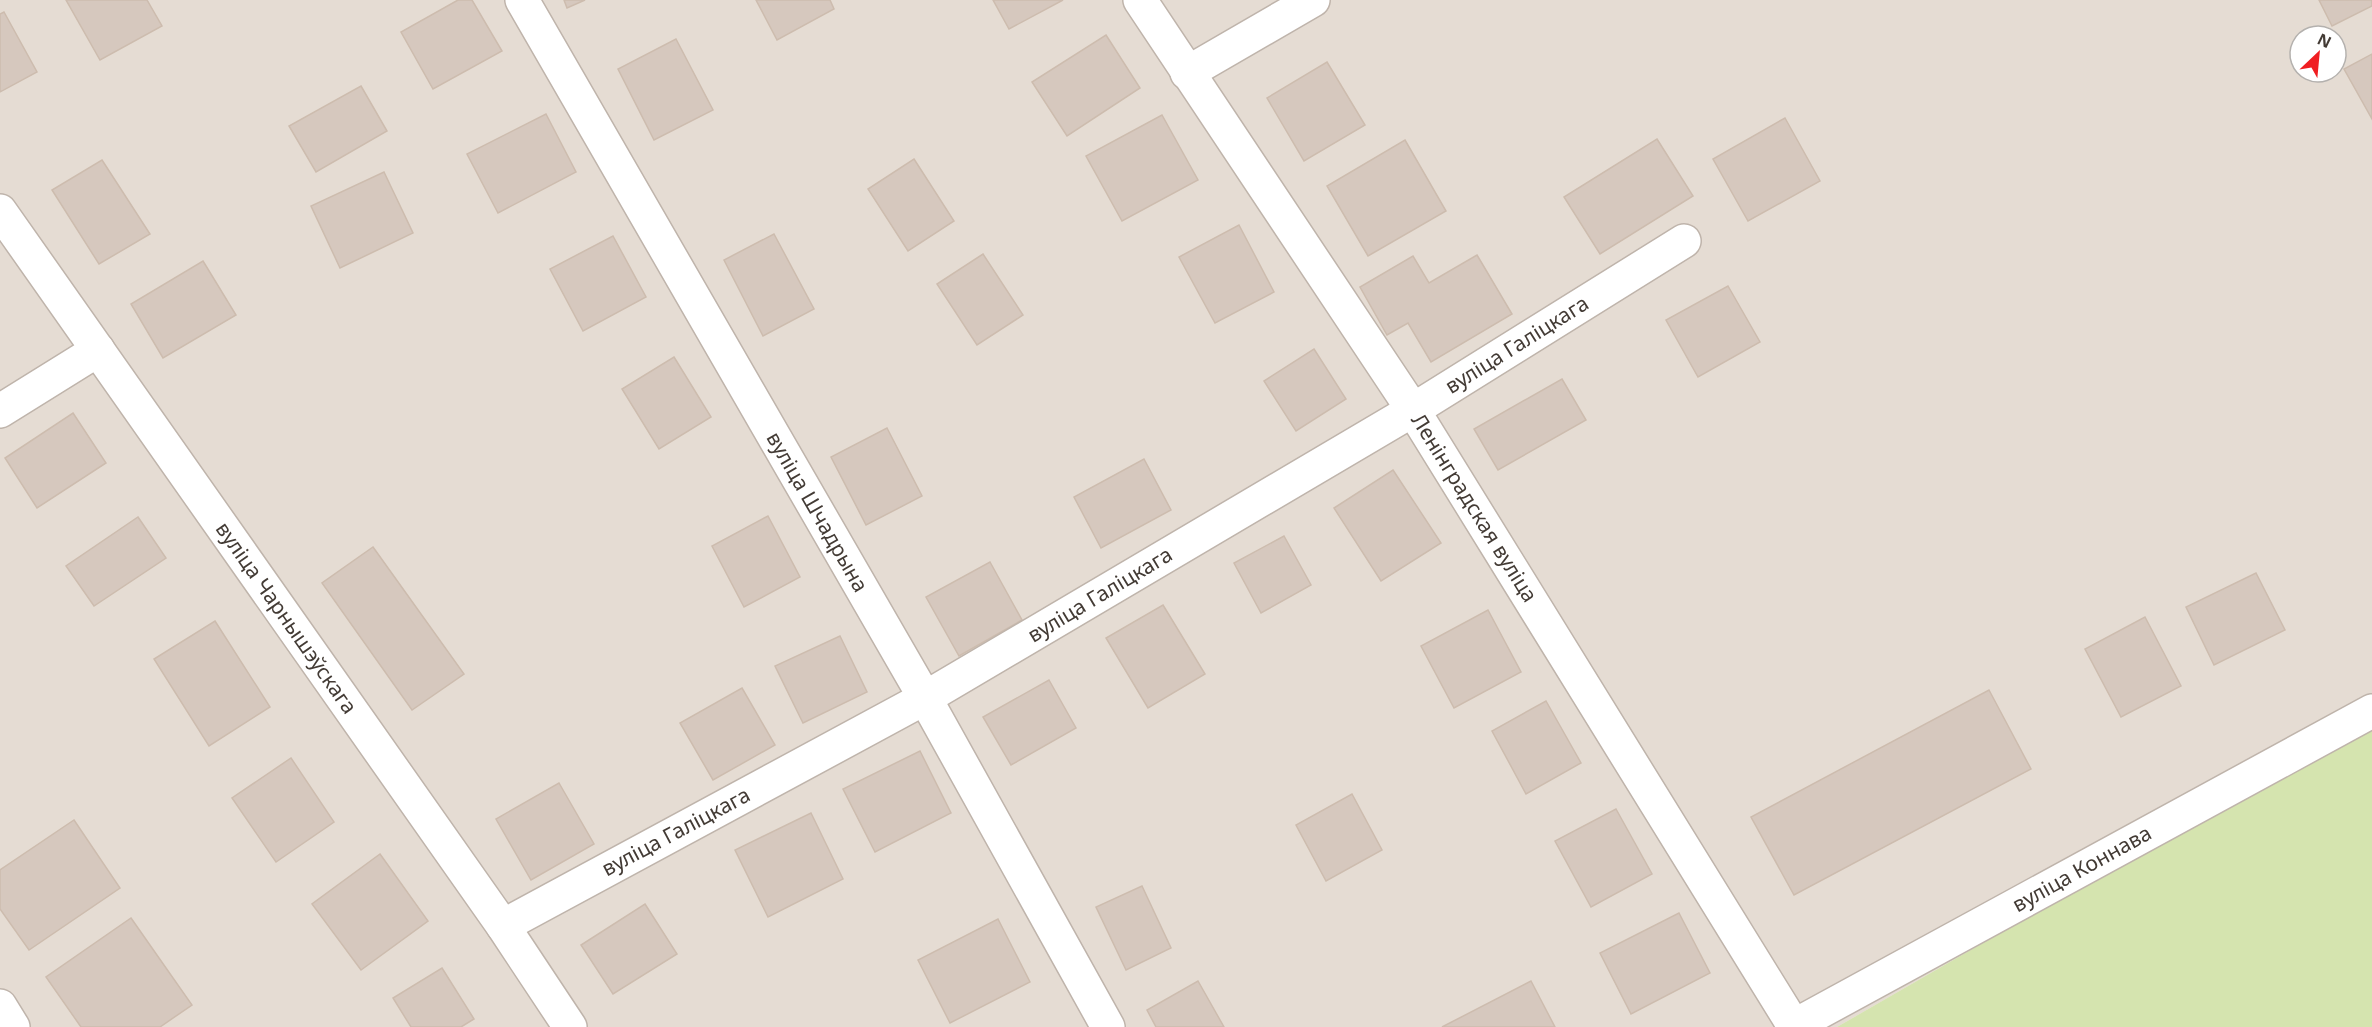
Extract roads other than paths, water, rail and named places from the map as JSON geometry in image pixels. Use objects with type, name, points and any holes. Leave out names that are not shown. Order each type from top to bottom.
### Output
[{"type":"street","name":"вуліца Шчадрына","points":[[522,0],[925,698],[1108,1027]]},
{"type":"street","name":"Ленінградская вуліца","points":[[1140,0],[1413,410],[1793,1026]]},
{"type":"street","points":[[1187,73],[1313,0]]},
{"type":"street","name":"вуліца Чарнышэўскага","points":[[0,211],[503,926],[570,1027]]},
{"type":"street","name":"вуліца Галіцкага","points":[[503,926],[925,698],[1413,410],[1684,241]]},
{"type":"street","points":[[0,411],[98,350]]},
{"type":"street","name":"вуліца Коннава","points":[[1793,1026],[2372,711]]},
{"type":"street","points":[[0,1006],[13,1027]]}]
